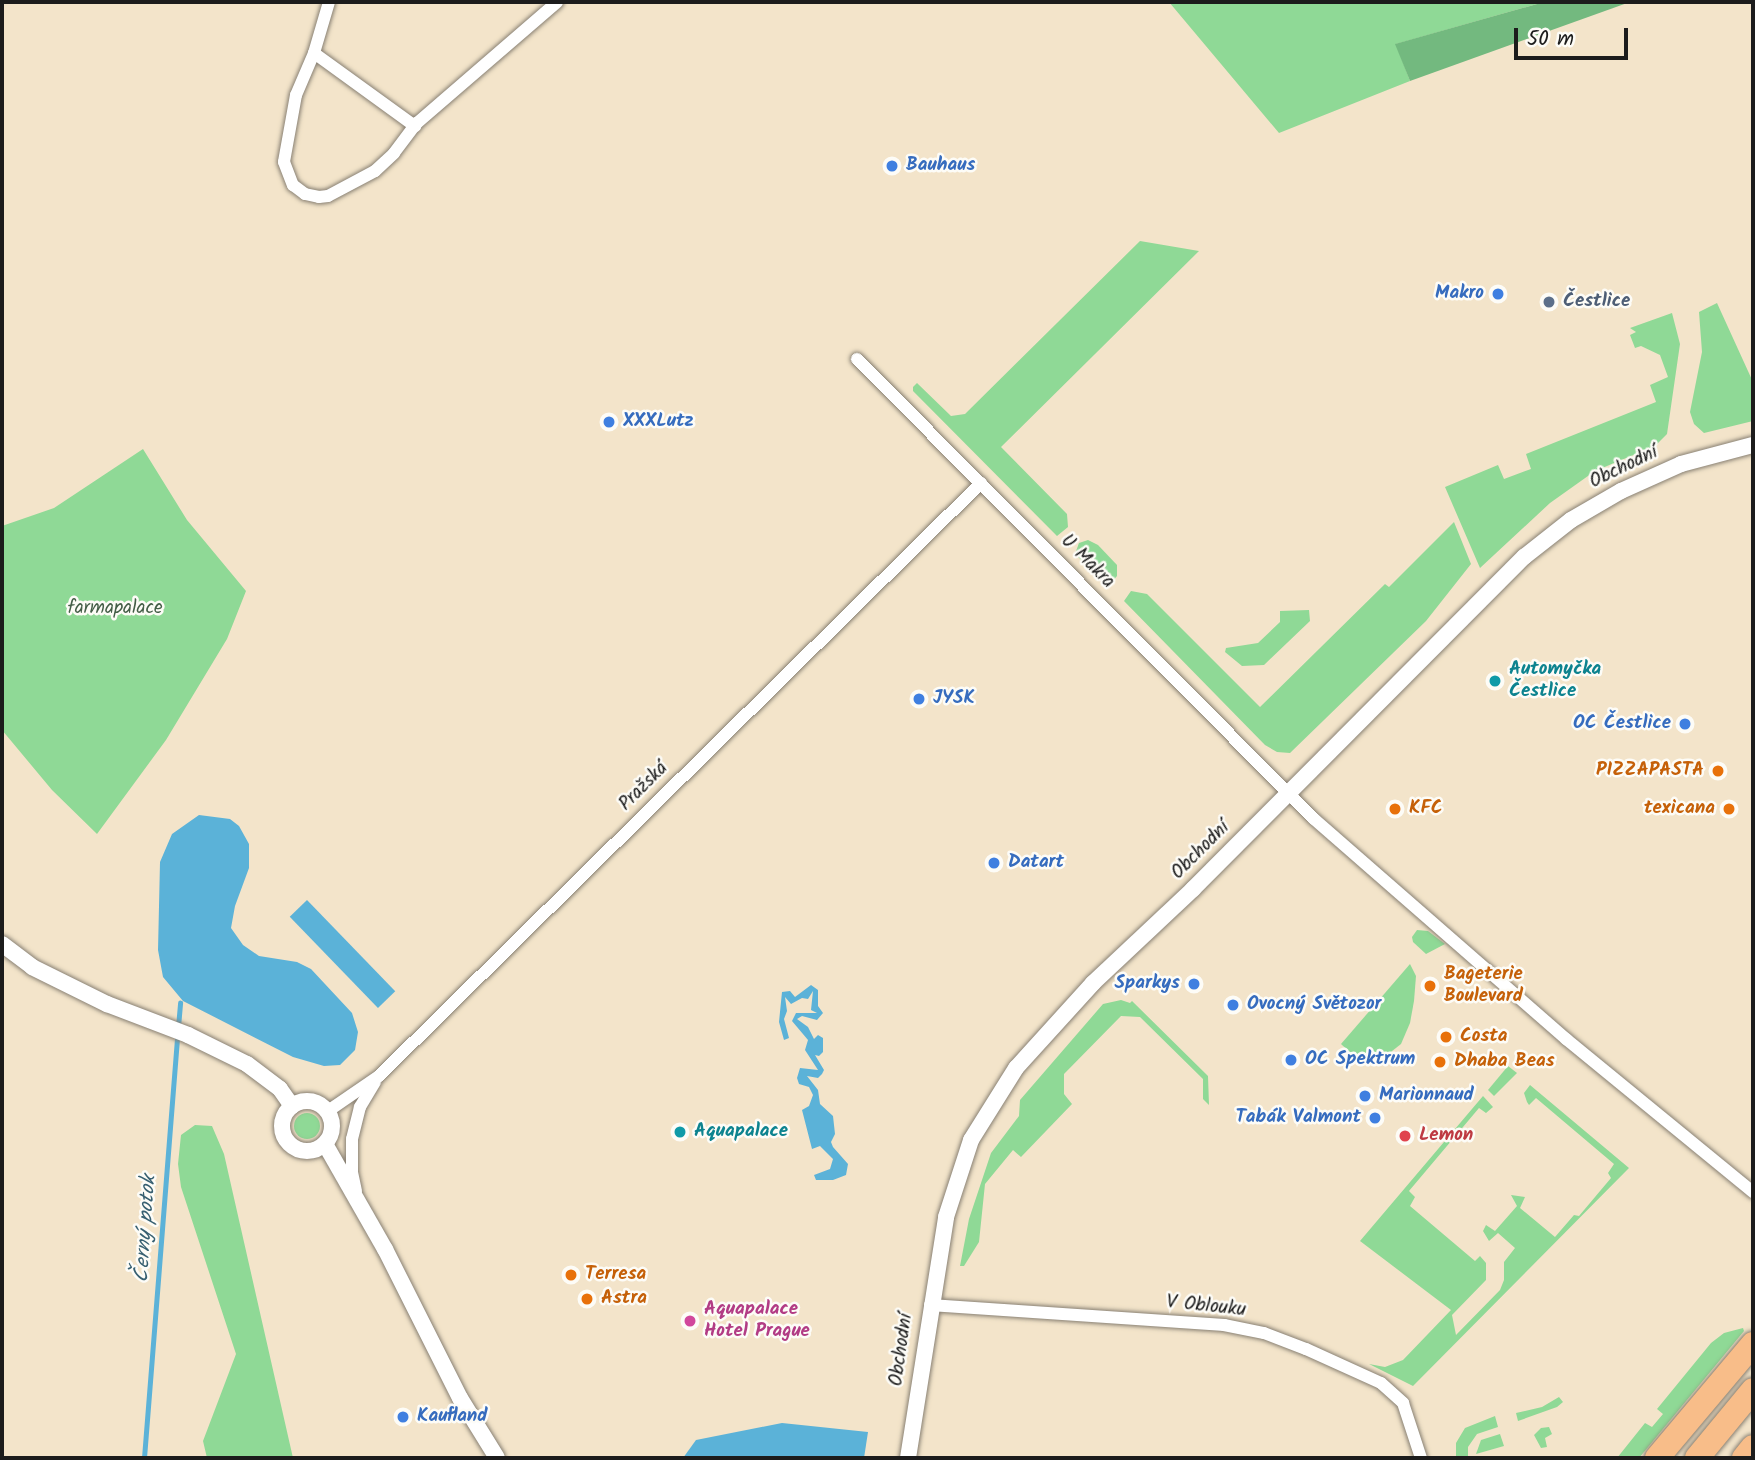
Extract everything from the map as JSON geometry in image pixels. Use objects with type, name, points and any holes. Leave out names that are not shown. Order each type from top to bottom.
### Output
[{"type":"highway","points":[[1657,1458],[1753,1343]]},
{"type":"highway","points":[[1697,1458],[1753,1390]]},
{"type":"highway","points":[[1744,1458],[1753,1447]]},
{"type":"highway","points":[[1750,1458],[1753,1453]]},
{"type":"street","points":[[329,2],[314,53],[296,95],[284,162],[293,185],[305,194],[328,196],[375,171],[415,127],[557,2]]},
{"type":"street","points":[[314,53],[415,127]]},
{"type":"street","name":"U Makra","points":[[857,359],[1314,820],[1566,1039],[1660,1112],[1753,1192]]},
{"type":"street","name":"Obchodní","points":[[908,1458],[946,1217],[971,1140],[1016,1068],[1093,983],[1193,889],[1524,557],[1571,520],[1620,491],[1681,464],[1753,445]]},
{"type":"street","name":"Pražská","points":[[328,1111],[379,1076],[981,483]]},
{"type":"street","points":[[2,944],[33,967],[66,984],[188,1035],[260,1072],[281,1088],[292,1106]]},
{"type":"street","points":[[361,1205],[352,1172],[352,1139],[360,1107],[379,1076]]},
{"type":"street","points":[[303,1101],[314,1102],[328,1111],[333,1125],[325,1144],[315,1151],[303,1151],[288,1142],[282,1123],[292,1106],[303,1101]]},
{"type":"street","points":[[325,1144],[361,1205],[455,1388],[497,1458]]},
{"type":"street","name":"V Oblouku","points":[[930,1305],[1224,1325],[1264,1334],[1307,1349],[1381,1383],[1403,1403],[1421,1458]]},
{"type":"green space","points":[[1169,2],[1544,2],[1396,44],[1410,81],[1279,133]]},
{"type":"green space","points":[[1544,2],[1630,2],[1410,81],[1395,44]]},
{"type":"green space","points":[[1140,241],[1199,251],[1001,447],[1067,514],[1068,527],[1057,536],[913,391],[913,387],[917,383],[951,416],[965,414]]},
{"type":"green space","points":[[1717,303],[1753,382],[1753,421],[1704,433],[1694,424],[1690,412],[1702,352],[1699,312]]},
{"type":"green space","points":[[1672,313],[1680,344],[1667,434],[1655,446],[1595,471],[1550,503],[1480,568],[1445,487],[1498,465],[1504,479],[1531,469],[1526,454],[1656,402],[1650,385],[1668,377],[1660,355],[1641,346],[1635,348],[1630,335],[1636,332],[1630,328]]},
{"type":"green space","name":"farmapalace","points":[[143,449],[187,520],[246,591],[227,639],[166,740],[97,834],[52,790],[2,730],[2,526],[54,508]]},
{"type":"green space","points":[[1454,522],[1471,564],[1426,621],[1290,753],[1277,752],[1265,745],[1124,601],[1131,591],[1147,594],[1260,707],[1385,584],[1389,587]]},
{"type":"green space","points":[[1088,540],[1098,545],[1117,565],[1117,576],[1111,583],[1106,584],[1075,554],[1079,543]]},
{"type":"green space","points":[[1309,610],[1310,621],[1264,665],[1242,666],[1225,652],[1226,648],[1258,643],[1280,622],[1280,611]]},
{"type":"green space","points":[[1417,930],[1428,931],[1445,944],[1426,954],[1413,942],[1412,937]]},
{"type":"green space","points":[[1410,964],[1416,976],[1414,1001],[1410,1023],[1401,1044],[1387,1055],[1372,1059],[1354,1056],[1341,1044]]},
{"type":"green space","points":[[1121,1000],[1130,1003],[1132,1001],[1208,1076],[1209,1105],[1203,1099],[1203,1079],[1140,1017],[1121,1016],[1064,1074],[1064,1094],[1072,1104],[1021,1157],[1013,1150],[985,1184],[979,1242],[964,1266],[960,1266],[969,1219],[991,1153],[1019,1116],[1020,1100],[1103,1004]]},
{"type":"green space","points":[[1508,1066],[1517,1073],[1494,1096],[1488,1090]]},
{"type":"green space","points":[[1530,1085],[1629,1168],[1413,1386],[1369,1364],[1385,1367],[1403,1360],[1451,1310],[1360,1241],[1483,1096],[1493,1107],[1486,1113],[1479,1108],[1409,1191],[1415,1197],[1410,1206],[1475,1261],[1480,1256],[1486,1263],[1486,1280],[1452,1315],[1456,1335],[1500,1290],[1504,1280],[1504,1262],[1515,1248],[1498,1233],[1489,1241],[1483,1231],[1486,1225],[1495,1231],[1517,1206],[1511,1195],[1525,1197],[1520,1208],[1555,1237],[1574,1215],[1579,1216],[1611,1178],[1608,1173],[1614,1164],[1536,1098],[1529,1105],[1524,1093]]},
{"type":"green space","points":[[307,1113],[316,1117],[320,1126],[316,1135],[307,1139],[298,1135],[294,1126],[298,1117]]},
{"type":"green space","points":[[195,1125],[212,1126],[224,1154],[293,1458],[207,1458],[203,1441],[236,1354],[181,1187],[178,1164],[181,1135]]},
{"type":"green space","points":[[1743,1328],[1744,1331],[1639,1458],[1617,1458],[1645,1423],[1652,1427],[1663,1414],[1657,1409],[1711,1343],[1724,1333]]},
{"type":"green space","points":[[1559,1397],[1563,1402],[1557,1407],[1518,1421],[1516,1413],[1542,1407]]},
{"type":"green space","points":[[1495,1416],[1498,1427],[1477,1434],[1468,1447],[1468,1456],[1456,1458],[1456,1443],[1465,1428]]},
{"type":"green space","points":[[1549,1427],[1552,1434],[1545,1438],[1547,1447],[1541,1448],[1534,1435],[1541,1428]]},
{"type":"green space","points":[[1500,1434],[1504,1446],[1476,1454],[1481,1440]]},
{"type":"water","points":[[199,815],[230,819],[239,826],[249,844],[249,868],[235,906],[231,928],[243,945],[259,956],[297,962],[311,969],[352,1013],[358,1032],[355,1050],[340,1065],[324,1066],[293,1057],[183,1001],[163,977],[158,950],[160,862],[172,834]]},
{"type":"water","points":[[307,900],[395,991],[378,1008],[290,917]]},
{"type":"water","points":[[811,985],[818,990],[818,1006],[823,1013],[817,1020],[802,1016],[797,1019],[808,1027],[814,1039],[818,1035],[823,1038],[823,1052],[819,1056],[815,1055],[824,1070],[818,1078],[807,1076],[818,1090],[820,1104],[833,1116],[835,1134],[831,1142],[848,1164],[846,1175],[833,1180],[816,1180],[814,1175],[830,1169],[833,1159],[820,1146],[812,1149],[802,1110],[809,1106],[813,1095],[809,1087],[799,1084],[797,1078],[800,1068],[818,1070],[805,1050],[808,1040],[792,1021],[796,1013],[817,1013],[811,1010],[813,991],[808,999],[802,998],[791,1004],[785,997],[787,1011],[784,1019],[789,1038],[784,1040],[779,1022],[782,992],[790,991],[795,997]]},
{"type":"water","points":[[782,1423],[868,1432],[864,1458],[683,1458],[696,1440]]},
{"type":"waterway","name":"Černý potok","points":[[178,1027],[180,1003]]},
{"type":"waterway","name":"Černý potok","points":[[144,1458],[177,1035]]},
{"type":"place","name":"Bauhaus","points":[[892,166]]},
{"type":"place","name":"Makro","points":[[1498,294]]},
{"type":"place","name":"Čestlice","points":[[1549,302]]},
{"type":"place","name":"XXXLutz","points":[[609,422]]},
{"type":"place","name":"Automyčka Čestlice","points":[[1495,681]]},
{"type":"place","name":"JYSK","points":[[919,699]]},
{"type":"place","name":"OC Čestlice","points":[[1685,724]]},
{"type":"place","name":"PIZZAPASTA","points":[[1718,771]]},
{"type":"place","name":"KFC","points":[[1395,809]]},
{"type":"place","name":"texicana","points":[[1729,809]]},
{"type":"place","name":"Datart","points":[[994,863]]},
{"type":"place","name":"Sparkys","points":[[1194,984]]},
{"type":"place","name":"Bageterie Boulevard","points":[[1430,986]]},
{"type":"place","name":"Ovocný Světozor","points":[[1233,1005]]},
{"type":"place","name":"Costa","points":[[1446,1037]]},
{"type":"place","name":"OC Spektrum","points":[[1291,1060]]},
{"type":"place","name":"Dhaba Beas","points":[[1440,1062]]},
{"type":"place","name":"Marionnaud","points":[[1365,1096]]},
{"type":"place","name":"Tabák Valmont","points":[[1375,1118]]},
{"type":"place","name":"Aquapalace","points":[[680,1132]]},
{"type":"place","name":"Lemon","points":[[1405,1136]]},
{"type":"place","name":"Terresa","points":[[571,1275]]},
{"type":"place","name":"Astra","points":[[587,1299]]},
{"type":"place","name":"Aquapalace Hotel Prague","points":[[690,1321]]},
{"type":"place","name":"Kaufland","points":[[403,1417]]}]
